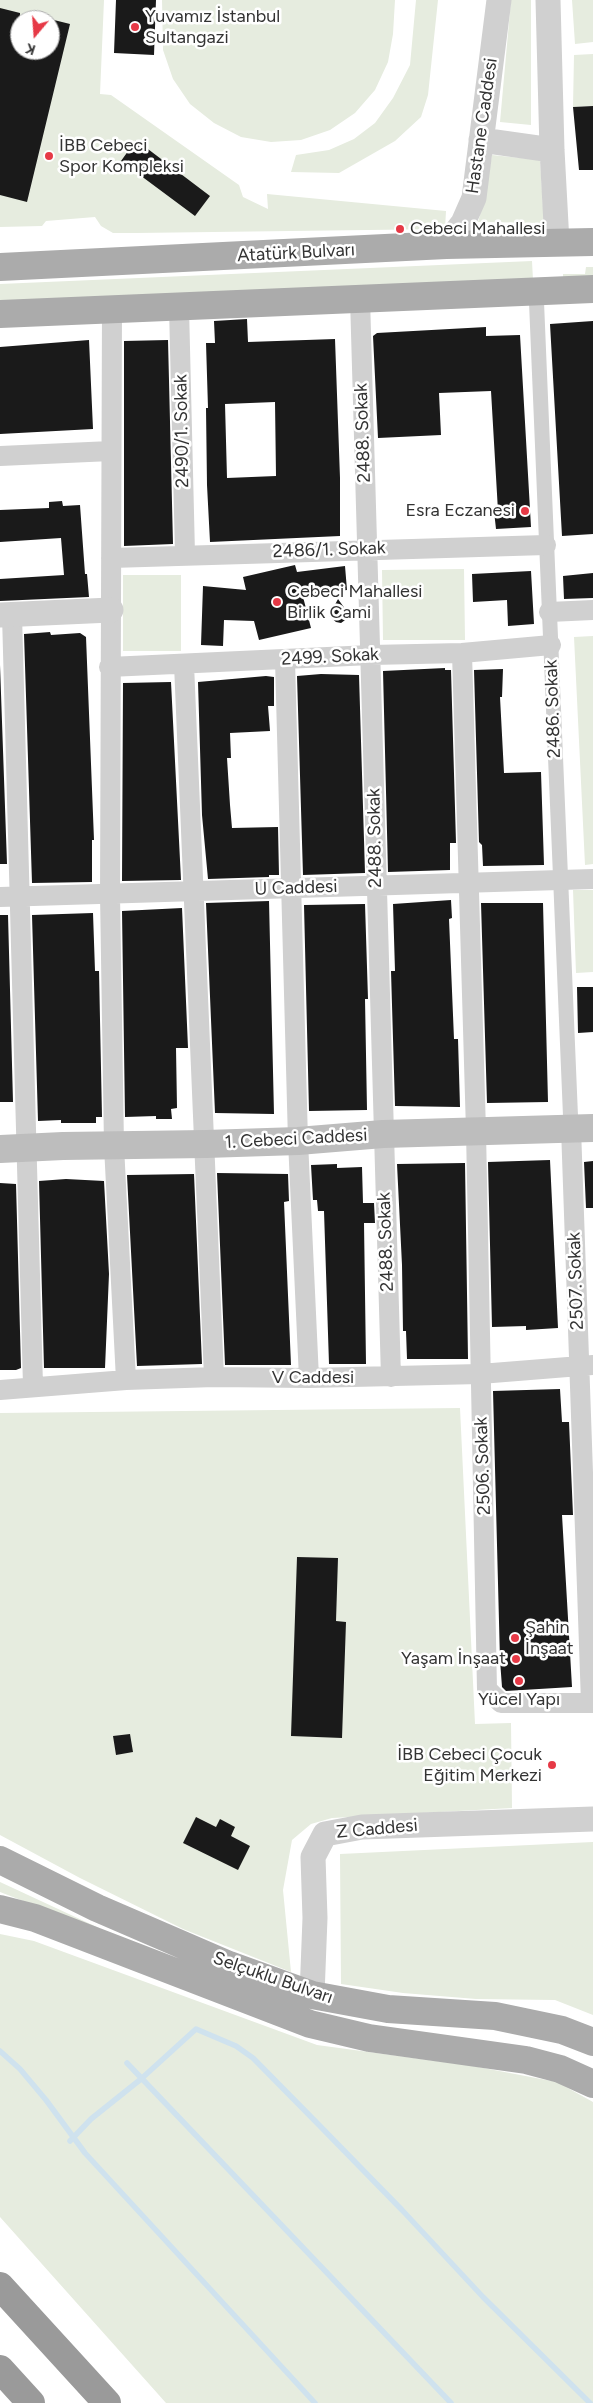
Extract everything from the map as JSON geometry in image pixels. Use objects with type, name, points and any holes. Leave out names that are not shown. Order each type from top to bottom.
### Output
[{"type":"highway","points":[[0,2286],[107,2403]]},
{"type":"highway","points":[[0,2369],[31,2403]]},
{"type":"main road","name":"Atatürk Bulvarı","points":[[0,267],[446,245],[593,242]]},
{"type":"main road","points":[[0,314],[593,289]]},
{"type":"main road","name":"1. Cebeci Caddesi","points":[[13,1149],[63,1146],[206,1144],[383,1134],[582,1128]]},
{"type":"main road","name":"Selçuklu Bulvarı","points":[[0,1860],[115,1916],[229,1965],[312,1995],[388,2009],[495,2016],[562,2030],[593,2042]]},
{"type":"main road","name":"Selçuklu Bulvarı","points":[[0,1909],[35,1918],[310,2024],[369,2038],[526,2060],[560,2069],[593,2084]]},
{"type":"street","name":"Hastane Caddesi","points":[[446,245],[463,223],[474,198],[499,0]]},
{"type":"street","points":[[548,0],[552,150],[557,243]]},
{"type":"street","points":[[481,140],[552,150]]},
{"type":"street","name":"2486. Sokak","points":[[536,290],[560,880],[582,1128]]},
{"type":"street","name":"2488. Sokak","points":[[360,298],[390,1377]]},
{"type":"street","name":"2490/1. Sokak","points":[[179,307],[185,554]]},
{"type":"street","points":[[112,308],[111,610],[109,667],[110,894],[114,1146],[126,1380]]},
{"type":"street","points":[[0,456],[111,451]]},
{"type":"street","name":"2486/1. Sokak","points":[[111,558],[185,554],[546,545]]},
{"type":"street","points":[[33,1386],[13,1149],[20,897],[6,615],[111,610]]},
{"type":"street","points":[[549,612],[593,610]]},
{"type":"street","name":"2499. Sokak","points":[[109,667],[371,655],[462,653],[551,645]]},
{"type":"street","name":"2506. Sokak","points":[[462,653],[470,882],[487,1689],[501,1702],[592,1703]]},
{"type":"street","points":[[285,660],[298,1140],[309,1378]]},
{"type":"street","points":[[184,664],[192,890],[206,1144],[214,1377]]},
{"type":"street","name":"U Caddesi","points":[[0,897],[593,879]]},
{"type":"street","name":"2507. Sokak","points":[[582,1128],[592,1703]]},
{"type":"street","name":"V Caddesi","points":[[0,1390],[126,1380],[214,1377],[309,1378],[480,1374],[586,1364]]},
{"type":"street","name":"Z Caddesi","points":[[312,1995],[315,1918],[313,1857],[325,1834],[362,1827],[593,1819]]},
{"type":"shaded area","points":[[0,0],[104,0],[100,94],[111,95],[239,185],[243,197],[268,209],[267,194],[446,211],[445,229],[113,233],[101,226],[95,217],[46,221],[42,226],[0,227]]},
{"type":"shaded area","points":[[162,0],[395,0],[393,34],[388,62],[375,90],[355,113],[330,130],[301,140],[271,142],[241,137],[214,123],[190,104],[173,79],[163,50]]},
{"type":"shaded area","points":[[416,0],[438,0],[428,95],[421,117],[395,141],[339,173],[291,172],[296,155],[329,150],[354,139],[375,123],[393,98],[410,65]]},
{"type":"shaded area","points":[[511,0],[531,0],[531,125],[500,122]]},
{"type":"shaded area","points":[[572,0],[593,0],[593,42],[575,44]]},
{"type":"shaded area","points":[[593,54],[593,106],[573,107],[574,55]]},
{"type":"shaded area","points":[[492,155],[540,160],[544,223],[478,222],[484,201]]},
{"type":"shaded area","points":[[532,261],[533,280],[0,302],[0,284]]},
{"type":"shaded area","points":[[586,267],[593,267],[593,285],[563,287],[563,274],[585,274]]},
{"type":"shaded area","points":[[464,569],[465,640],[383,640],[382,570]]},
{"type":"shaded area","points":[[123,575],[181,575],[181,651],[123,651]]},
{"type":"shaded area","points":[[593,636],[593,864],[585,865],[574,637]]},
{"type":"shaded area","points":[[573,890],[593,890],[593,972],[576,973]]},
{"type":"shaded area","points":[[460,1408],[475,1724],[511,1723],[512,1808],[332,1818],[311,1824],[292,1840],[283,1890],[291,1972],[183,1929],[80,1878],[0,1835],[0,1413]]},
{"type":"shaded area","points":[[593,1842],[593,2015],[555,2000],[476,1999],[403,1993],[341,1984],[340,1854]]},
{"type":"shaded area","points":[[0,1882],[99,1928],[88,1926],[0,1892]]},
{"type":"shaded area","points":[[0,1934],[34,1941],[317,2045],[473,2066],[557,2082],[593,2102],[593,2403],[166,2403],[0,2217]]},
{"type":"building","name":"Yuvamız İstanbul Sultangazi","points":[[116,0],[156,0],[154,55],[114,53]]},
{"type":"building","points":[[0,8],[10,10],[10,60],[60,60],[60,22],[70,24],[27,202],[0,195]]},
{"type":"building","points":[[593,106],[593,170],[579,170],[573,107]]},
{"type":"building","points":[[136,140],[210,196],[195,216],[121,161]]},
{"type":"building","points":[[247,319],[248,342],[335,339],[340,536],[210,542],[207,485],[206,408],[208,408],[206,343],[215,343],[214,321]],"holes":[[[275,402],[276,476],[227,478],[225,404]]]},
{"type":"building","points":[[593,321],[593,534],[562,536],[550,324]]},
{"type":"building","points":[[486,327],[486,336],[520,335],[531,527],[496,529],[494,511],[498,511],[491,391],[439,393],[441,435],[378,438],[373,336],[377,333]]},
{"type":"building","points":[[89,340],[93,429],[0,434],[0,347]]},
{"type":"building","points":[[168,340],[173,544],[124,546],[124,341]]},
{"type":"building","points":[[62,501],[63,506],[80,505],[85,574],[87,574],[89,597],[0,601],[0,579],[64,575],[61,538],[0,542],[0,510],[49,508],[49,502]]},
{"type":"building","points":[[295,565],[297,572],[345,566],[347,590],[307,595],[301,589],[311,628],[259,640],[254,621],[224,620],[223,646],[201,645],[203,586],[246,590],[243,577]]},
{"type":"building","points":[[531,571],[534,624],[508,626],[507,600],[473,602],[472,574]]},
{"type":"building","points":[[593,573],[593,598],[564,599],[563,576]]},
{"type":"building","points":[[338,599],[348,613],[348,618],[341,623],[336,622],[329,616]]},
{"type":"building","points":[[50,632],[51,635],[80,633],[86,637],[94,840],[92,840],[92,882],[32,883],[24,634]]},
{"type":"building","points":[[0,665],[7,864],[0,864]]},
{"type":"building","points":[[445,668],[445,670],[451,670],[456,843],[450,843],[450,870],[388,872],[383,671]]},
{"type":"building","points":[[503,669],[502,697],[500,697],[504,773],[541,772],[544,865],[483,866],[482,845],[479,842],[474,670]]},
{"type":"building","points":[[321,674],[359,675],[365,873],[303,875],[297,676]]},
{"type":"building","points":[[266,676],[274,677],[274,706],[268,706],[270,731],[230,733],[231,758],[227,758],[230,805],[232,828],[278,827],[279,875],[208,879],[202,815],[198,682]]},
{"type":"building","points":[[171,682],[181,880],[122,881],[123,683]]},
{"type":"building","points":[[451,900],[452,918],[449,919],[454,1039],[458,1039],[460,1107],[395,1106],[391,971],[395,971],[393,904]]},
{"type":"building","points":[[269,901],[274,1114],[215,1113],[206,903]]},
{"type":"building","points":[[481,903],[543,903],[548,1102],[487,1103]]},
{"type":"building","points":[[365,904],[368,999],[365,999],[367,1110],[309,1111],[304,905]]},
{"type":"building","points":[[182,908],[188,1048],[176,1048],[177,1108],[171,1109],[172,1119],[156,1119],[156,1116],[125,1117],[122,911]]},
{"type":"building","points":[[93,913],[95,971],[99,971],[102,1117],[96,1117],[96,1123],[61,1123],[61,1120],[38,1121],[32,915]]},
{"type":"building","points":[[0,915],[8,915],[13,1102],[0,1102]]},
{"type":"building","points":[[577,987],[593,987],[593,1032],[578,1033]]},
{"type":"building","points":[[550,1160],[558,1328],[526,1330],[526,1326],[492,1327],[488,1162]]},
{"type":"building","points":[[593,1161],[593,1208],[586,1208],[584,1162]]},
{"type":"building","points":[[465,1163],[468,1359],[407,1359],[406,1331],[403,1331],[397,1164]]},
{"type":"building","points":[[337,1164],[337,1168],[362,1167],[363,1203],[374,1203],[375,1223],[364,1223],[366,1364],[329,1364],[324,1211],[318,1211],[317,1200],[313,1200],[311,1165]]},
{"type":"building","points":[[217,1173],[288,1174],[289,1201],[284,1202],[291,1365],[225,1365]]},
{"type":"building","points":[[194,1174],[202,1364],[137,1366],[127,1175]]},
{"type":"building","points":[[66,1179],[104,1181],[109,1274],[105,1368],[44,1368],[39,1181]]},
{"type":"building","points":[[0,1183],[16,1184],[21,1368],[16,1370],[0,1370]]},
{"type":"building","points":[[560,1389],[562,1422],[569,1422],[573,1515],[562,1515],[572,1687],[506,1691],[502,1687],[500,1660],[493,1391]]},
{"type":"building","points":[[297,1557],[338,1558],[336,1621],[346,1622],[342,1738],[291,1736]]},
{"type":"building","points":[[130,1734],[133,1752],[116,1755],[113,1736]]},
{"type":"building","points":[[196,1817],[216,1827],[220,1819],[235,1827],[231,1836],[250,1846],[238,1870],[183,1843]]},
{"type":"waterway","points":[[70,2141],[91,2119],[141,2079],[196,2029],[236,2046],[253,2058],[402,2210],[483,2297],[590,2403]]},
{"type":"waterway","points":[[0,2051],[20,2069],[46,2100],[85,2153],[315,2403]]},
{"type":"waterway","points":[[127,2063],[451,2403]]},
{"type":"place","name":"Yuvamız İstanbul Sultangazi","points":[[135,27]]},
{"type":"place","name":"İBB Cebeci Spor Kompleksi","points":[[49,156]]},
{"type":"place","name":"Cebeci Mahallesi","points":[[400,229]]},
{"type":"place","name":"Esra Eczanesi","points":[[525,511]]},
{"type":"place","name":"Cebeci Mahallesi Birlik Cami","points":[[277,602]]},
{"type":"place","name":"Şahin İnşaat","points":[[515,1638]]},
{"type":"place","name":"Yaşam İnşaat","points":[[516,1659]]},
{"type":"place","name":"Yücel Yapı","points":[[519,1681]]},
{"type":"place","name":"İBB Cebeci Çocuk Eğitim Merkezi","points":[[552,1765]]}]
